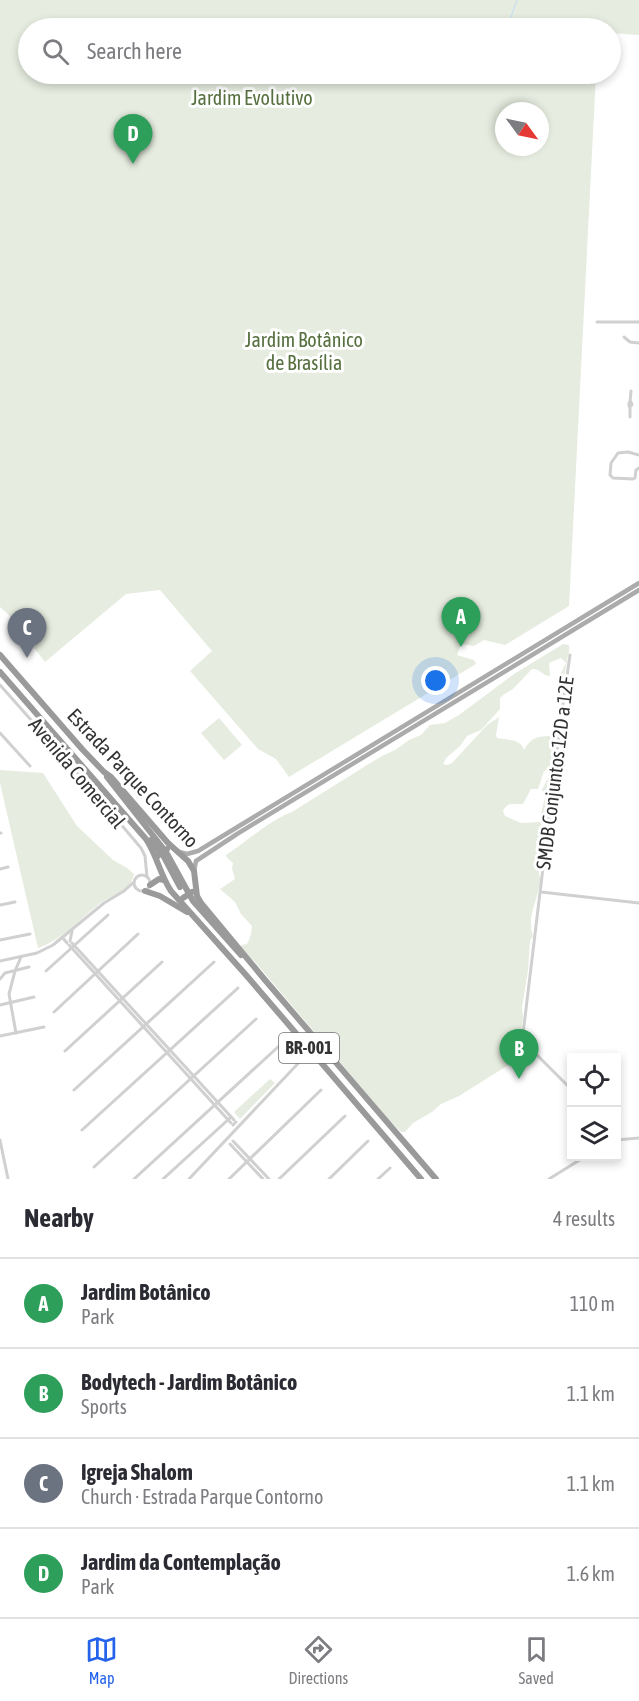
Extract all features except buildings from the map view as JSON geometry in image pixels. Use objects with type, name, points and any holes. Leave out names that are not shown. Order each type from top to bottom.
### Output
[{"type":"highway","name":"Estrada Parque Contorno","points":[[0,655],[104,772],[111,777],[161,836],[188,861],[194,871],[197,896],[201,903],[436,1179]]},
{"type":"highway","name":"Estrada Parque Contorno","points":[[0,672],[146,839],[164,880],[421,1179]]},
{"type":"highway","points":[[104,772],[113,787],[165,851],[191,895],[221,934],[258,971]]},
{"type":"highway","points":[[101,787],[141,827],[164,857],[194,909],[252,982]]},
{"type":"highway","points":[[157,864],[160,852],[167,849],[177,851]]},
{"type":"highway","points":[[149,880],[160,873]]},
{"type":"highway","points":[[149,880],[164,880]]},
{"type":"highway","points":[[191,895],[195,885]]},
{"type":"highway","points":[[145,891],[160,896],[196,918]]},
{"type":"highway","points":[[180,897],[191,895]]},
{"type":"main road","points":[[194,871],[196,861],[201,857],[314,784],[639,583]]},
{"type":"main road","points":[[177,851],[187,854],[198,851],[639,590]]},
{"type":"street","points":[[597,322],[639,322]]},
{"type":"street","points":[[624,338],[630,342],[639,343]]},
{"type":"street","points":[[630,417],[631,391]]},
{"type":"street","points":[[631,404],[639,405]]},
{"type":"street","points":[[639,455],[628,452],[618,453],[611,463],[610,475],[613,478],[633,479],[639,468]]},
{"type":"street","name":"SMDB Conjuntos 12D a 12E","points":[[567,1085],[527,1045],[524,1039],[570,655]]},
{"type":"street","name":"Avenida Comercial","points":[[0,685],[141,848],[145,856],[149,880]]},
{"type":"street","points":[[0,733],[30,766]]},
{"type":"street","points":[[0,961],[41,951],[63,938],[104,903],[124,891],[140,875],[146,865]]},
{"type":"street","points":[[0,869],[8,867]]},
{"type":"street","points":[[124,891],[145,891],[149,880],[140,875]]},
{"type":"street","points":[[134,882],[137,890]]},
{"type":"street","points":[[541,892],[639,903]]},
{"type":"street","points":[[0,905],[15,902]]},
{"type":"street","points":[[46,971],[70,943],[108,915]]},
{"type":"street","points":[[70,943],[72,931]]},
{"type":"street","points":[[0,940],[30,934]]},
{"type":"street","points":[[54,1012],[138,934]]},
{"type":"street","points":[[63,938],[234,1123]]},
{"type":"street","points":[[16,1033],[9,993],[22,956]]},
{"type":"street","points":[[65,1051],[162,962]]},
{"type":"street","points":[[74,1090],[214,962]]},
{"type":"street","points":[[0,979],[2,975],[29,967]]},
{"type":"street","points":[[82,1130],[238,988]]},
{"type":"street","points":[[0,1005],[34,997]]},
{"type":"street","points":[[94,1167],[256,1020]]},
{"type":"street","points":[[0,1036],[44,1027]]},
{"type":"street","points":[[134,1179],[279,1046]]},
{"type":"street","points":[[164,1179],[234,1123],[310,1052]]},
{"type":"street","points":[[229,1179],[321,1090]]},
{"type":"street","points":[[279,1179],[345,1116]]},
{"type":"street","points":[[189,1179],[230,1142],[234,1123]]},
{"type":"street","points":[[621,1139],[639,1138]]},
{"type":"street","points":[[0,1140],[8,1179]]},
{"type":"street","points":[[329,1179],[368,1141]]},
{"type":"street","points":[[230,1142],[269,1179]]},
{"type":"street","points":[[248,1160],[263,1179]]},
{"type":"street","points":[[549,1179],[578,1161]]},
{"type":"street","points":[[378,1179],[390,1168]]},
{"type":"green space","name":"Jardim Botânico de Brasília","points":[[0,0],[639,0],[639,35],[621,34],[621,18],[18,18],[18,84],[595,84],[569,606],[505,645],[484,640],[474,646],[461,644],[457,655],[474,660],[476,664],[289,777],[276,759],[258,749],[190,671],[212,651],[160,590],[126,594],[45,662],[9,615],[0,607]]},
{"type":"green space","points":[[563,644],[569,645],[569,649],[565,672],[560,682],[557,681],[566,663],[561,658],[549,663],[550,676],[532,669],[513,689],[500,698],[500,709],[481,730],[467,736],[443,764],[452,763],[487,725],[499,717],[497,738],[517,742],[524,750],[529,742],[538,737],[550,736],[555,741],[555,760],[547,785],[549,811],[545,819],[541,813],[545,798],[542,790],[550,774],[549,769],[544,771],[538,789],[531,789],[523,804],[509,805],[503,811],[505,816],[521,823],[540,822],[544,833],[539,866],[540,881],[531,922],[533,936],[530,941],[522,1007],[521,1034],[526,1054],[459,1096],[441,1104],[413,1123],[405,1132],[401,1132],[240,947],[247,944],[252,926],[241,914],[235,902],[220,889],[235,879],[233,863],[226,855],[275,821],[421,735],[430,725],[445,723],[459,715],[514,674]]},
{"type":"green space","points":[[219,718],[242,745],[224,760],[201,733]]},
{"type":"green space","points":[[0,770],[43,773],[77,826],[113,860],[134,874],[128,887],[99,904],[55,940],[38,948],[0,783]]},
{"type":"green space","points":[[270,1079],[275,1083],[240,1119],[234,1112]]},
{"type":"waterway","points":[[511,18],[517,0]]},
{"type":"place","name":"Jardim da Contemplação","points":[[133,164]]},
{"type":"place","name":"Jardim Botânico","points":[[461,647]]},
{"type":"place","name":"Igreja Shalom","points":[[27,658]]},
{"type":"place","name":"Bodytech - Jardim Botânico","points":[[519,1079]]},
{"type":"park label","name":"Jardim Evolutivo","points":[[252,98]]}]
